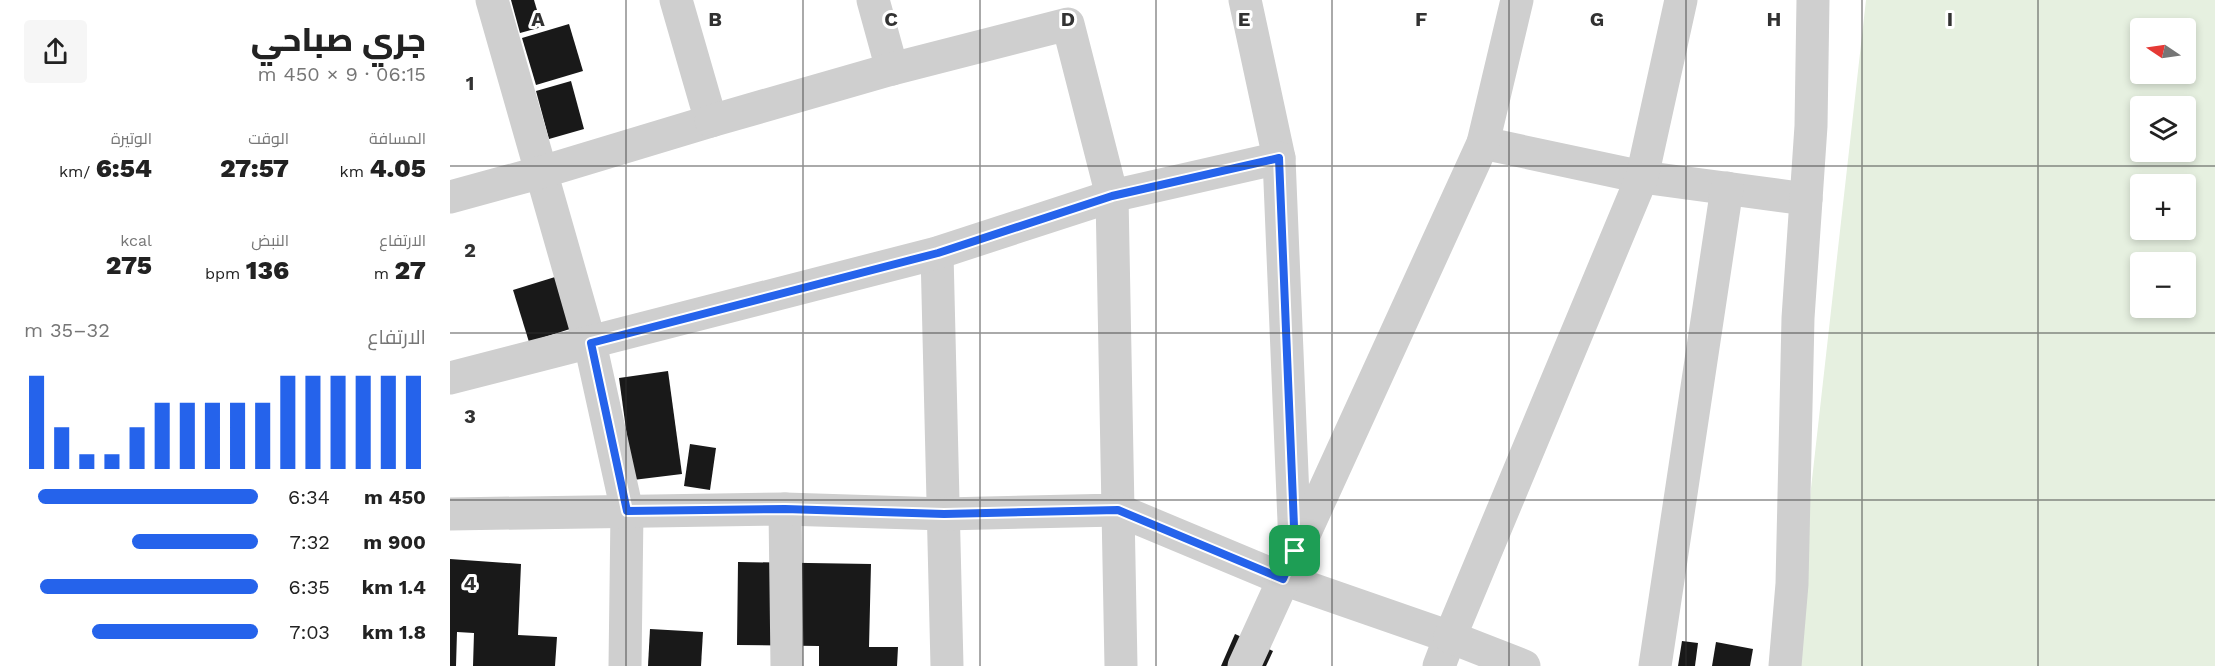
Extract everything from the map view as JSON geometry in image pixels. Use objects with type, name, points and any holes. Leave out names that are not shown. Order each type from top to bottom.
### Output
[{"type":"street","points":[[492,0],[591,343],[627,511],[625,666]]},
{"type":"street","points":[[676,0],[711,121]]},
{"type":"street","points":[[873,0],[892,69]]},
{"type":"street","points":[[1245,0],[1279,158],[1289,565]]},
{"type":"street","points":[[1244,666],[1483,143],[1517,0]]},
{"type":"street","points":[[1444,651],[1642,177],[1681,0]]},
{"type":"street","points":[[1785,666],[1792,584],[1798,318],[1811,126],[1813,0]]},
{"type":"street","points":[[450,197],[892,69],[1065,12],[1112,196],[1120,666]]},
{"type":"street","points":[[1483,143],[1642,177],[1806,199]]},
{"type":"street","points":[[450,378],[938,253],[1112,196],[1279,158]]},
{"type":"street","points":[[1655,666],[1727,188]]},
{"type":"street","points":[[938,253],[947,666]]},
{"type":"street","points":[[450,514],[785,509],[944,514],[1118,510],[1289,565],[1444,651],[1524,666]]},
{"type":"street","points":[[785,509],[787,666]]},
{"type":"green space","points":[[1866,0],[2215,0],[2215,666],[1791,666]]},
{"type":"building","points":[[511,0],[534,0],[542,27],[520,33]]},
{"type":"building","points":[[569,24],[583,71],[536,85],[522,38]]},
{"type":"building","points":[[571,81],[584,129],[549,139],[536,91]]},
{"type":"building","points":[[555,277],[570,329],[529,342],[513,290]]},
{"type":"building","points":[[668,371],[682,474],[633,480],[619,378]]},
{"type":"building","points":[[690,444],[716,448],[710,490],[684,486]]},
{"type":"building","points":[[450,559],[521,564],[518,635],[557,637],[555,666],[473,666],[474,633],[457,632],[456,666],[450,666]]},
{"type":"building","points":[[738,562],[871,564],[869,647],[898,647],[897,666],[819,666],[819,646],[737,645]]},
{"type":"building","points":[[650,629],[703,632],[701,666],[648,666]]},
{"type":"building","points":[[1235,634],[1273,651],[1266,666],[1221,666]]},
{"type":"building","points":[[1682,641],[1698,643],[1695,666],[1678,666]]},
{"type":"building","points":[[1716,642],[1753,649],[1750,666],[1712,666]]},
{"type":"route","points":[[1279,158],[1295,551],[1283,579],[1118,510],[944,514],[785,509],[627,511],[591,343],[938,253],[1112,196],[1279,158]]}]
